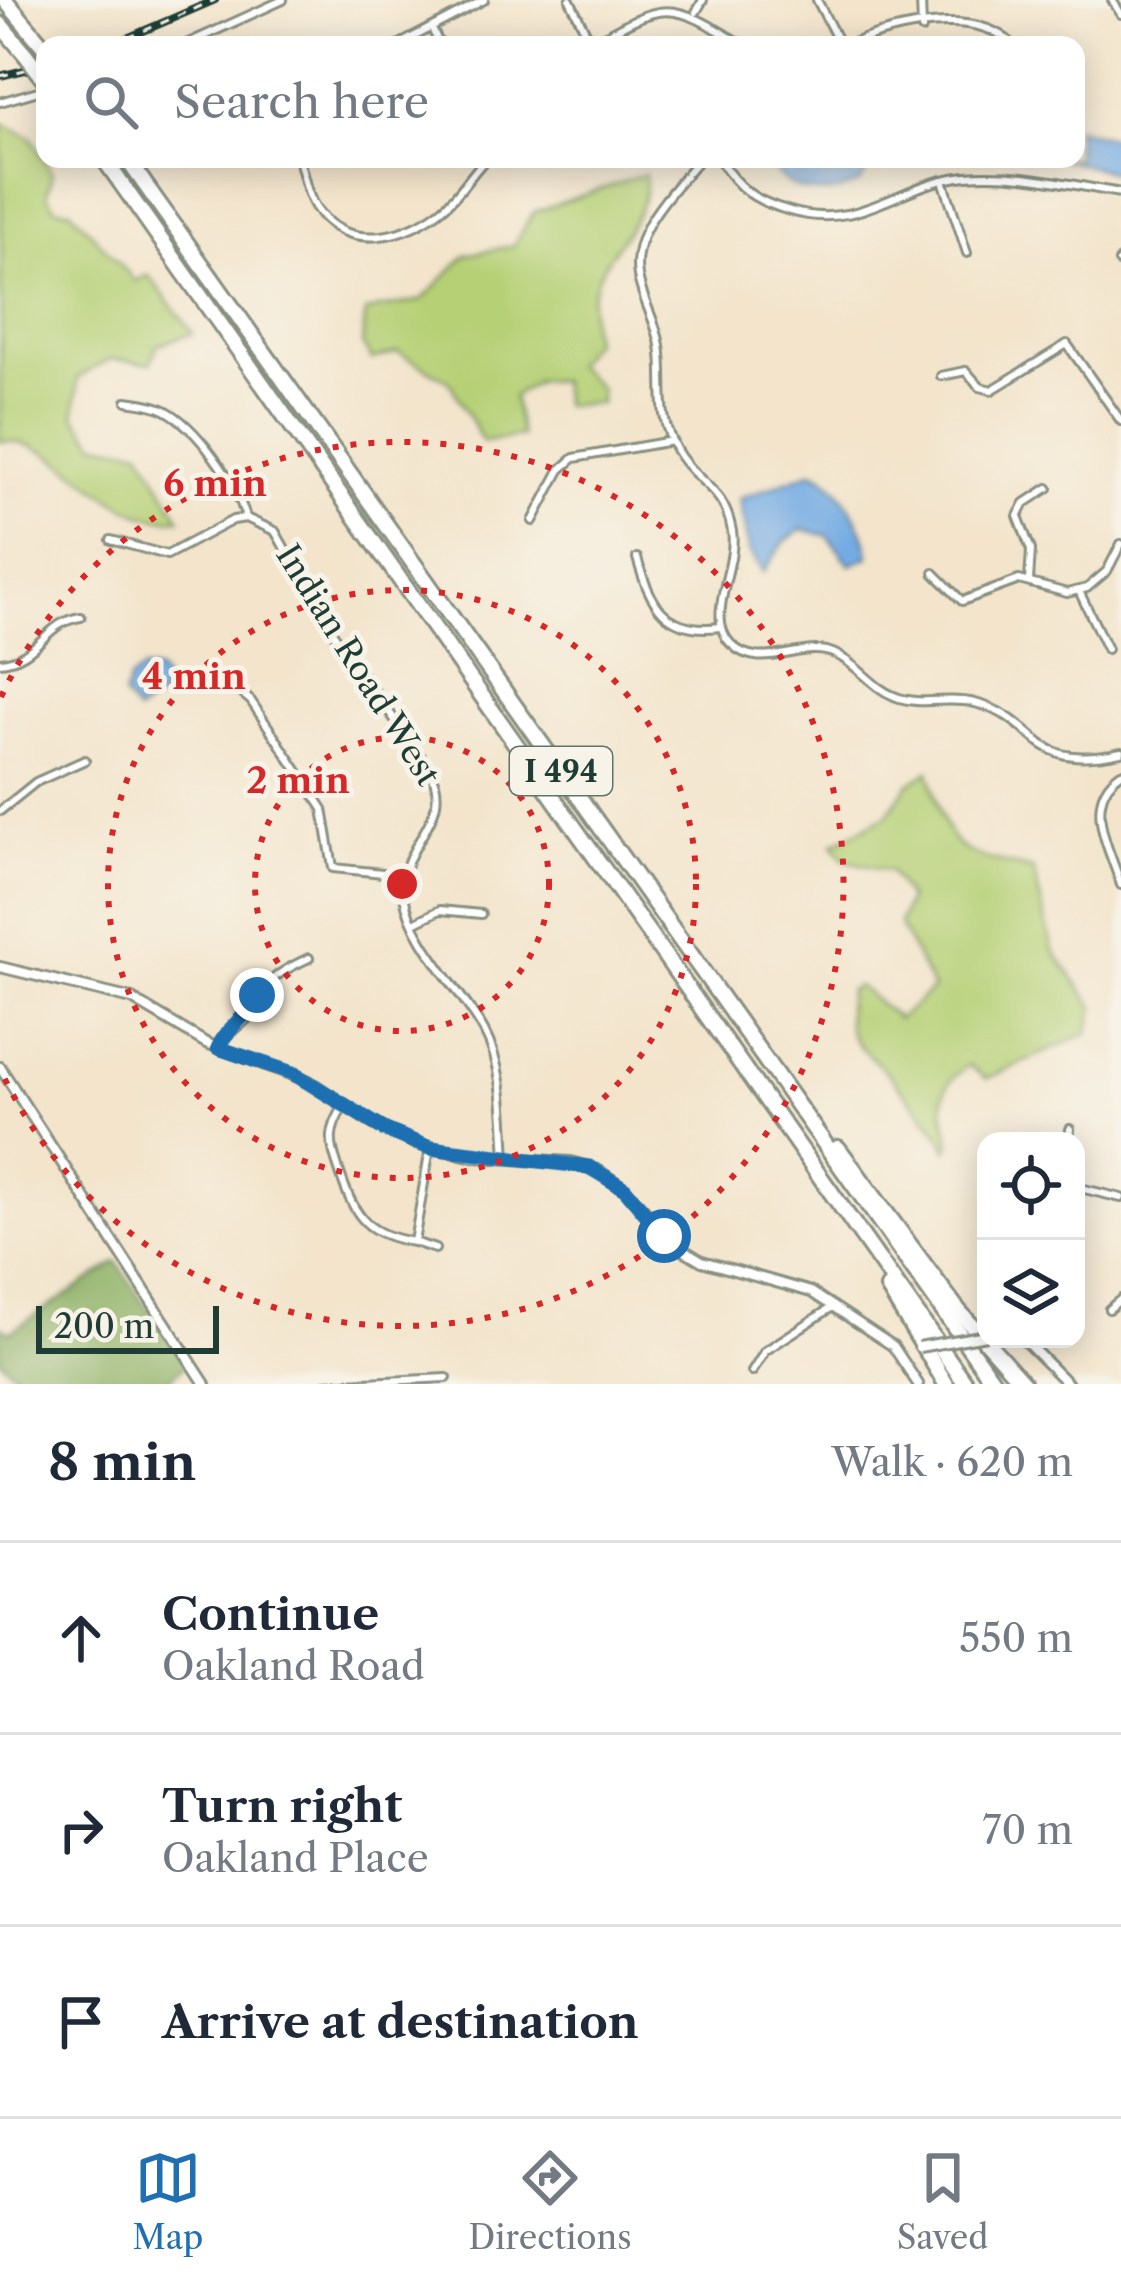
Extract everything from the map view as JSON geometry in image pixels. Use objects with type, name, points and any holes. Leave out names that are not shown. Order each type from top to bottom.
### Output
[{"type":"highway","points":[[5,0],[36,37]]},
{"type":"highway","points":[[0,24],[36,68]]},
{"type":"highway","name":"I 494","points":[[110,168],[966,1384]]},
{"type":"highway","name":"I 494","points":[[133,168],[995,1384]]},
{"type":"highway","points":[[798,1104],[832,1140],[957,1309],[1024,1384]]},
{"type":"highway","points":[[840,1205],[946,1384]]},
{"type":"street","points":[[204,36],[283,0]]},
{"type":"street","points":[[417,36],[484,0]]},
{"type":"street","points":[[570,0],[587,36]]},
{"type":"street","points":[[696,12],[703,0]]},
{"type":"street","points":[[817,0],[839,36]]},
{"type":"street","points":[[921,0],[922,29]]},
{"type":"street","points":[[1112,0],[1121,14]]},
{"type":"street","points":[[605,36],[658,7],[696,12],[730,36]]},
{"type":"street","points":[[888,36],[981,24],[999,36]]},
{"type":"street","points":[[432,29],[436,36]]},
{"type":"street","points":[[0,102],[36,92]]},
{"type":"street","points":[[302,168],[320,213],[335,226],[372,238],[392,236],[440,210],[478,168]]},
{"type":"street","points":[[692,168],[650,222],[637,260],[660,343],[658,398],[672,441],[715,488],[729,518],[733,560],[720,627],[729,642],[748,655],[828,651],[901,699],[983,706],[1058,756],[1082,759],[1121,752]]},
{"type":"street","points":[[727,168],[754,199],[820,219],[850,217],[943,180],[1005,176],[1121,194]]},
{"type":"street","points":[[943,180],[967,253]]},
{"type":"street","points":[[940,376],[966,371],[980,387],[992,390],[1067,344],[1121,421]]},
{"type":"street","points":[[127,401],[166,410],[187,427],[241,502],[246,518]]},
{"type":"street","points":[[533,521],[560,470],[574,458],[672,441]]},
{"type":"street","points":[[1029,581],[1031,550],[1018,516],[1025,503],[1048,488]]},
{"type":"street","name":"Indian Road West","points":[[111,540],[167,555],[224,524],[246,518],[281,538],[316,608],[436,781],[435,818],[403,875]]},
{"type":"street","points":[[934,573],[962,601],[1011,581],[1079,591],[1102,577],[1121,544]]},
{"type":"street","points":[[637,558],[649,599],[661,615],[687,628],[720,627]]},
{"type":"street","points":[[1079,591],[1107,649]]},
{"type":"street","points":[[0,662],[28,655],[54,624],[80,617]]},
{"type":"street","points":[[219,688],[238,688],[251,701],[323,809],[333,868],[403,875],[414,923],[490,1046],[503,1102],[506,1160]]},
{"type":"street","points":[[0,811],[36,782],[85,760]]},
{"type":"street","points":[[1121,772],[1101,792],[1098,810],[1121,884]]},
{"type":"street","points":[[414,923],[440,910],[481,914]]},
{"type":"street","points":[[218,1048],[224,1035],[245,1020],[264,986],[309,958]]},
{"type":"street","points":[[0,968],[133,999],[218,1048],[293,1073],[385,1130],[430,1148],[506,1160],[562,1160],[599,1172],[625,1189],[664,1236],[689,1255],[792,1283],[834,1306],[899,1354],[919,1384]]},
{"type":"street","points":[[0,1067],[4,1084],[205,1384]]},
{"type":"street","points":[[345,1105],[332,1126],[329,1144],[350,1209],[389,1235],[435,1249]]},
{"type":"street","points":[[414,1242],[430,1148]]},
{"type":"street","points":[[1085,1189],[1121,1198]]},
{"type":"street","points":[[1109,1309],[1121,1300]]},
{"type":"street","points":[[752,1372],[765,1351],[834,1306]]},
{"type":"street","points":[[899,1354],[977,1337]]},
{"type":"street","points":[[1032,1348],[1068,1384]]},
{"type":"street","points":[[325,1384],[447,1378]]},
{"type":"green space","points":[[2,123],[32,138],[36,168],[49,168],[52,173],[47,195],[56,208],[70,209],[135,281],[148,275],[193,333],[157,345],[151,363],[110,359],[78,378],[75,416],[96,443],[141,450],[180,518],[155,518],[132,510],[46,453],[0,441]]},
{"type":"green space","points":[[645,174],[637,214],[594,288],[593,340],[574,364],[600,389],[600,403],[563,406],[560,381],[537,381],[513,397],[521,436],[483,442],[449,381],[398,352],[372,360],[362,344],[366,311],[422,300],[466,255],[513,246],[534,212]]},
{"type":"green space","points":[[929,771],[943,819],[958,844],[984,858],[1033,870],[1053,950],[1095,1008],[1088,1033],[986,1079],[969,1065],[958,1073],[944,1099],[948,1150],[913,1102],[855,1040],[848,1022],[849,990],[858,986],[898,1019],[933,989],[899,924],[908,899],[890,871],[844,860],[833,844],[887,815],[909,784]]},
{"type":"green space","points":[[117,1262],[186,1365],[163,1384],[25,1384],[0,1359],[0,1326],[10,1332]]},
{"type":"water","points":[[1085,130],[1121,140],[1121,174],[1085,165]]},
{"type":"water","points":[[868,168],[861,182],[821,192],[796,187],[775,171]]},
{"type":"water","points":[[813,471],[832,484],[850,507],[869,557],[850,565],[828,536],[802,529],[784,542],[763,572],[749,551],[739,499]]},
{"type":"water","points":[[144,669],[158,672],[166,684],[162,696],[137,713],[124,697],[129,680]]},
{"type":"railway","points":[[132,36],[215,0]]},
{"type":"railway","points":[[0,76],[36,67]]},
{"type":"route","points":[[257,995],[245,1020],[224,1035],[218,1048],[293,1073],[385,1130],[430,1148],[474,1157],[583,1164],[614,1179],[664,1236]]}]
